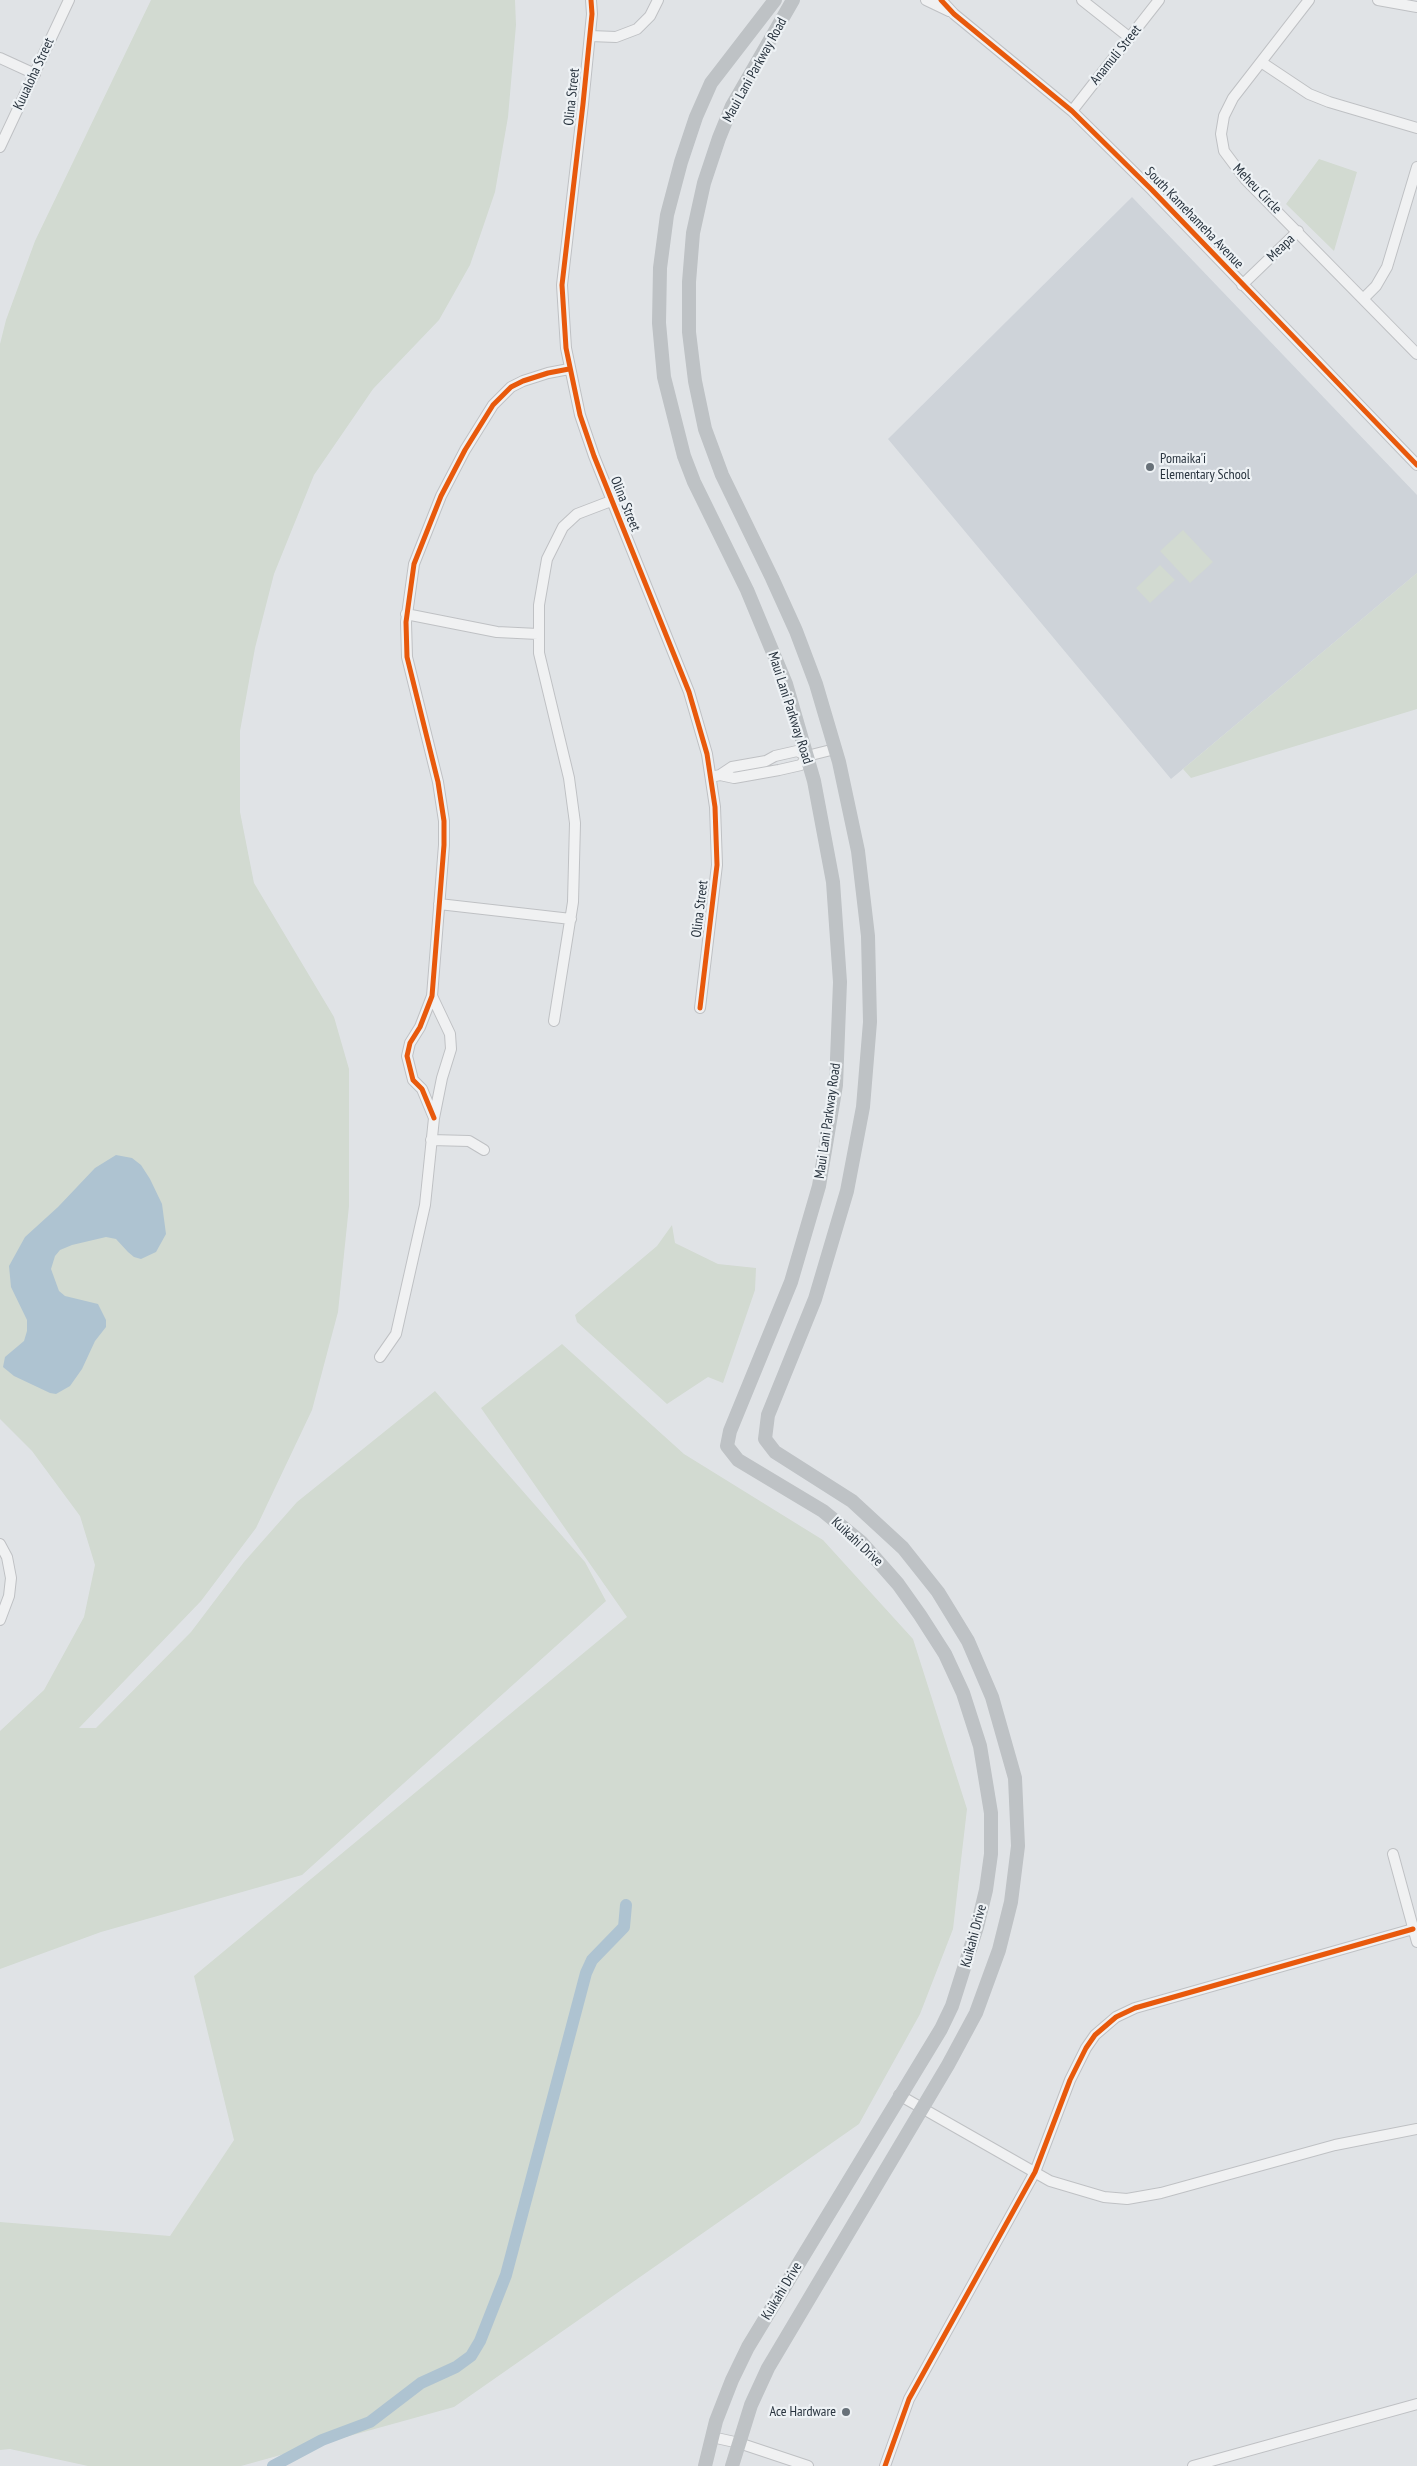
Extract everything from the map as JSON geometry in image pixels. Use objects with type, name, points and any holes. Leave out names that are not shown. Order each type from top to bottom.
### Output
[{"type":"main road","name":"Maui Lani Parkway Road","points":[[727,1446],[727,1439],[790,1282],[819,1186],[836,1085],[840,982],[833,882],[814,781],[786,684],[746,590],[694,482],[684,456],[664,377],[659,323],[660,268],[667,215],[681,162],[696,117],[711,84],[775,0]]},
{"type":"main road","name":"Maui Lani Parkway Road","points":[[765,1440],[764,1429],[768,1416],[815,1299],[847,1191],[863,1107],[870,1022],[868,936],[858,851],[835,749],[816,684],[796,631],[722,475],[712,447],[694,381],[689,332],[689,282],[693,233],[704,183],[732,106],[793,0]]},
{"type":"main road","name":"Kuikahi Drive","points":[[732,2466],[751,2405],[782,2342],[967,2032],[984,1996],[999,1950],[1011,1902],[1018,1846],[1018,1815],[1013,1770],[992,1697],[981,1667],[938,1592],[903,1548],[852,1501],[775,1452],[765,1440]]},
{"type":"main road","name":"Kuikahi Drive","points":[[705,2466],[712,2437],[732,2380],[748,2347],[940,2029],[952,2006],[977,1927],[986,1890],[991,1854],[991,1812],[980,1746],[962,1693],[945,1654],[898,1584],[860,1542],[823,1511],[738,1460],[727,1446]]},
{"type":"street","name":"Kuualoha Street","points":[[0,147],[69,0]]},
{"type":"street","name":"Olina Street","points":[[591,0],[590,36],[562,285],[563,319],[569,369],[580,415],[612,501],[689,692],[715,776],[717,865],[700,1008]]},
{"type":"street","points":[[590,36],[616,37],[636,29],[650,16],[658,0]]},
{"type":"street","name":"South Kamehameha Avenue","points":[[926,0],[954,14]]},
{"type":"street","name":"South Kamehameha Avenue","points":[[941,0],[954,14],[1072,110],[1417,465]]},
{"type":"street","points":[[1082,0],[1130,38]]},
{"type":"street","name":"Anamuli Street","points":[[1072,110],[1159,0]]},
{"type":"street","name":"Meheu Circle","points":[[1309,0],[1233,98],[1224,116],[1221,134],[1224,151],[1245,179],[1417,354]]},
{"type":"street","points":[[1378,0],[1417,7]]},
{"type":"street","points":[[0,58],[35,74]]},
{"type":"street","points":[[1261,62],[1303,90],[1329,102],[1417,128]]},
{"type":"street","points":[[1363,299],[1376,286],[1387,267],[1417,167]]},
{"type":"street","name":"Meapa","points":[[1242,284],[1298,231]]},
{"type":"street","points":[[434,1118],[422,1089],[412,1080],[407,1056],[410,1042],[420,1027],[432,996],[444,845],[442,802],[408,658],[406,614],[414,564],[441,496],[488,413],[510,387],[534,376],[569,369]]},
{"type":"street","points":[[554,1022],[571,920],[576,867],[574,814],[569,778],[545,681],[538,634],[542,586],[547,559],[562,527],[577,514],[612,501]]},
{"type":"street","points":[[406,614],[497,632],[538,634]]},
{"type":"street","points":[[715,776],[734,778],[779,770],[801,765],[807,756],[835,749]]},
{"type":"street","points":[[715,776],[732,767],[766,761],[775,756],[798,751],[807,756]]},
{"type":"street","points":[[439,904],[571,920]]},
{"type":"street","points":[[380,1357],[396,1334],[425,1205],[434,1118],[451,1049],[450,1034],[432,996]]},
{"type":"street","points":[[431,1140],[469,1141],[484,1150]]},
{"type":"street","points":[[0,1544],[7,1557],[11,1578],[9,1596],[0,1620]]},
{"type":"street","points":[[1393,1854],[1417,1942]]},
{"type":"street","points":[[885,2466],[902,2415],[924,2369],[1035,2172],[1070,2080],[1086,2048],[1095,2035],[1116,2017],[1135,2008],[1413,1929]]},
{"type":"street","points":[[899,2095],[1058,2184],[1104,2197],[1144,2197],[1335,2145],[1417,2129]]},
{"type":"street","points":[[1193,2466],[1417,2404]]},
{"type":"street","points":[[712,2437],[739,2443],[808,2466]]},
{"type":"shaded area","points":[[151,0],[515,0],[516,25],[508,117],[495,192],[470,265],[439,320],[373,389],[314,475],[274,574],[255,648],[240,731],[240,812],[254,883],[334,1017],[349,1069],[349,1206],[338,1312],[312,1410],[256,1528],[201,1601],[79,1728],[96,1728],[191,1632],[244,1562],[297,1502],[435,1391],[585,1562],[606,1601],[302,1875],[101,1932],[0,1969],[0,1731],[44,1690],[84,1617],[95,1565],[80,1516],[32,1451],[0,1419],[0,344],[6,320],[35,241]]},
{"type":"shaded area","points":[[1319,159],[1357,172],[1334,251],[1286,204]]},
{"type":"shaded area","name":"Pomaika'i Elementary School","points":[[1132,197],[1417,495],[1417,573],[1171,779],[888,439]]},
{"type":"shaded area","points":[[1183,530],[1213,562],[1190,583],[1160,551]]},
{"type":"shaded area","points":[[1160,565],[1175,580],[1150,603],[1136,588]]},
{"type":"shaded area","points":[[1417,573],[1417,709],[1191,778],[1183,769]]},
{"type":"shaded area","points":[[672,1225],[675,1243],[718,1264],[756,1268],[755,1290],[723,1383],[708,1377],[667,1404],[577,1322],[575,1315],[657,1246]]},
{"type":"shaded area","points":[[562,1344],[684,1454],[823,1540],[913,1639],[967,1809],[953,1929],[920,2014],[859,2124],[454,2407],[241,2466],[88,2466],[10,2449],[0,2450],[0,2222],[170,2236],[234,2140],[194,1976],[627,1617],[481,1408]]},
{"type":"water","points":[[116,1155],[132,1158],[141,1165],[150,1179],[162,1204],[166,1234],[156,1252],[141,1259],[134,1257],[116,1239],[106,1237],[72,1245],[60,1250],[55,1256],[51,1269],[59,1291],[65,1296],[98,1304],[106,1320],[106,1327],[95,1341],[82,1369],[70,1386],[56,1394],[50,1393],[14,1376],[3,1367],[5,1357],[24,1341],[27,1331],[27,1320],[11,1287],[9,1266],[25,1237],[58,1207],[95,1168]]},
{"type":"waterway","points":[[273,2466],[322,2440],[370,2422],[421,2383],[456,2367],[471,2356],[480,2341],[506,2275],[586,1973],[592,1960],[624,1927],[626,1905]]},
{"type":"cycle path","points":[[591,0],[592,14],[583,104],[562,285],[566,348],[580,415],[594,456],[689,692],[707,754],[715,807],[717,865],[700,1008]]},
{"type":"cycle path","points":[[941,0],[954,14],[1072,111],[1152,190],[1417,465]]},
{"type":"cycle path","points":[[434,1118],[422,1089],[413,1080],[407,1056],[410,1043],[420,1027],[432,996],[444,845],[444,821],[438,782],[407,657],[406,622],[414,564],[441,496],[465,450],[493,405],[511,387],[523,381],[569,369]]},
{"type":"cycle path","points":[[885,2466],[909,2399],[1035,2172],[1070,2080],[1086,2048],[1095,2035],[1116,2017],[1135,2008],[1413,1929]]},
{"type":"place","name":"Pomaika'i Elementary School","points":[[1150,467]]},
{"type":"place","name":"Ace Hardware","points":[[846,2412]]}]
